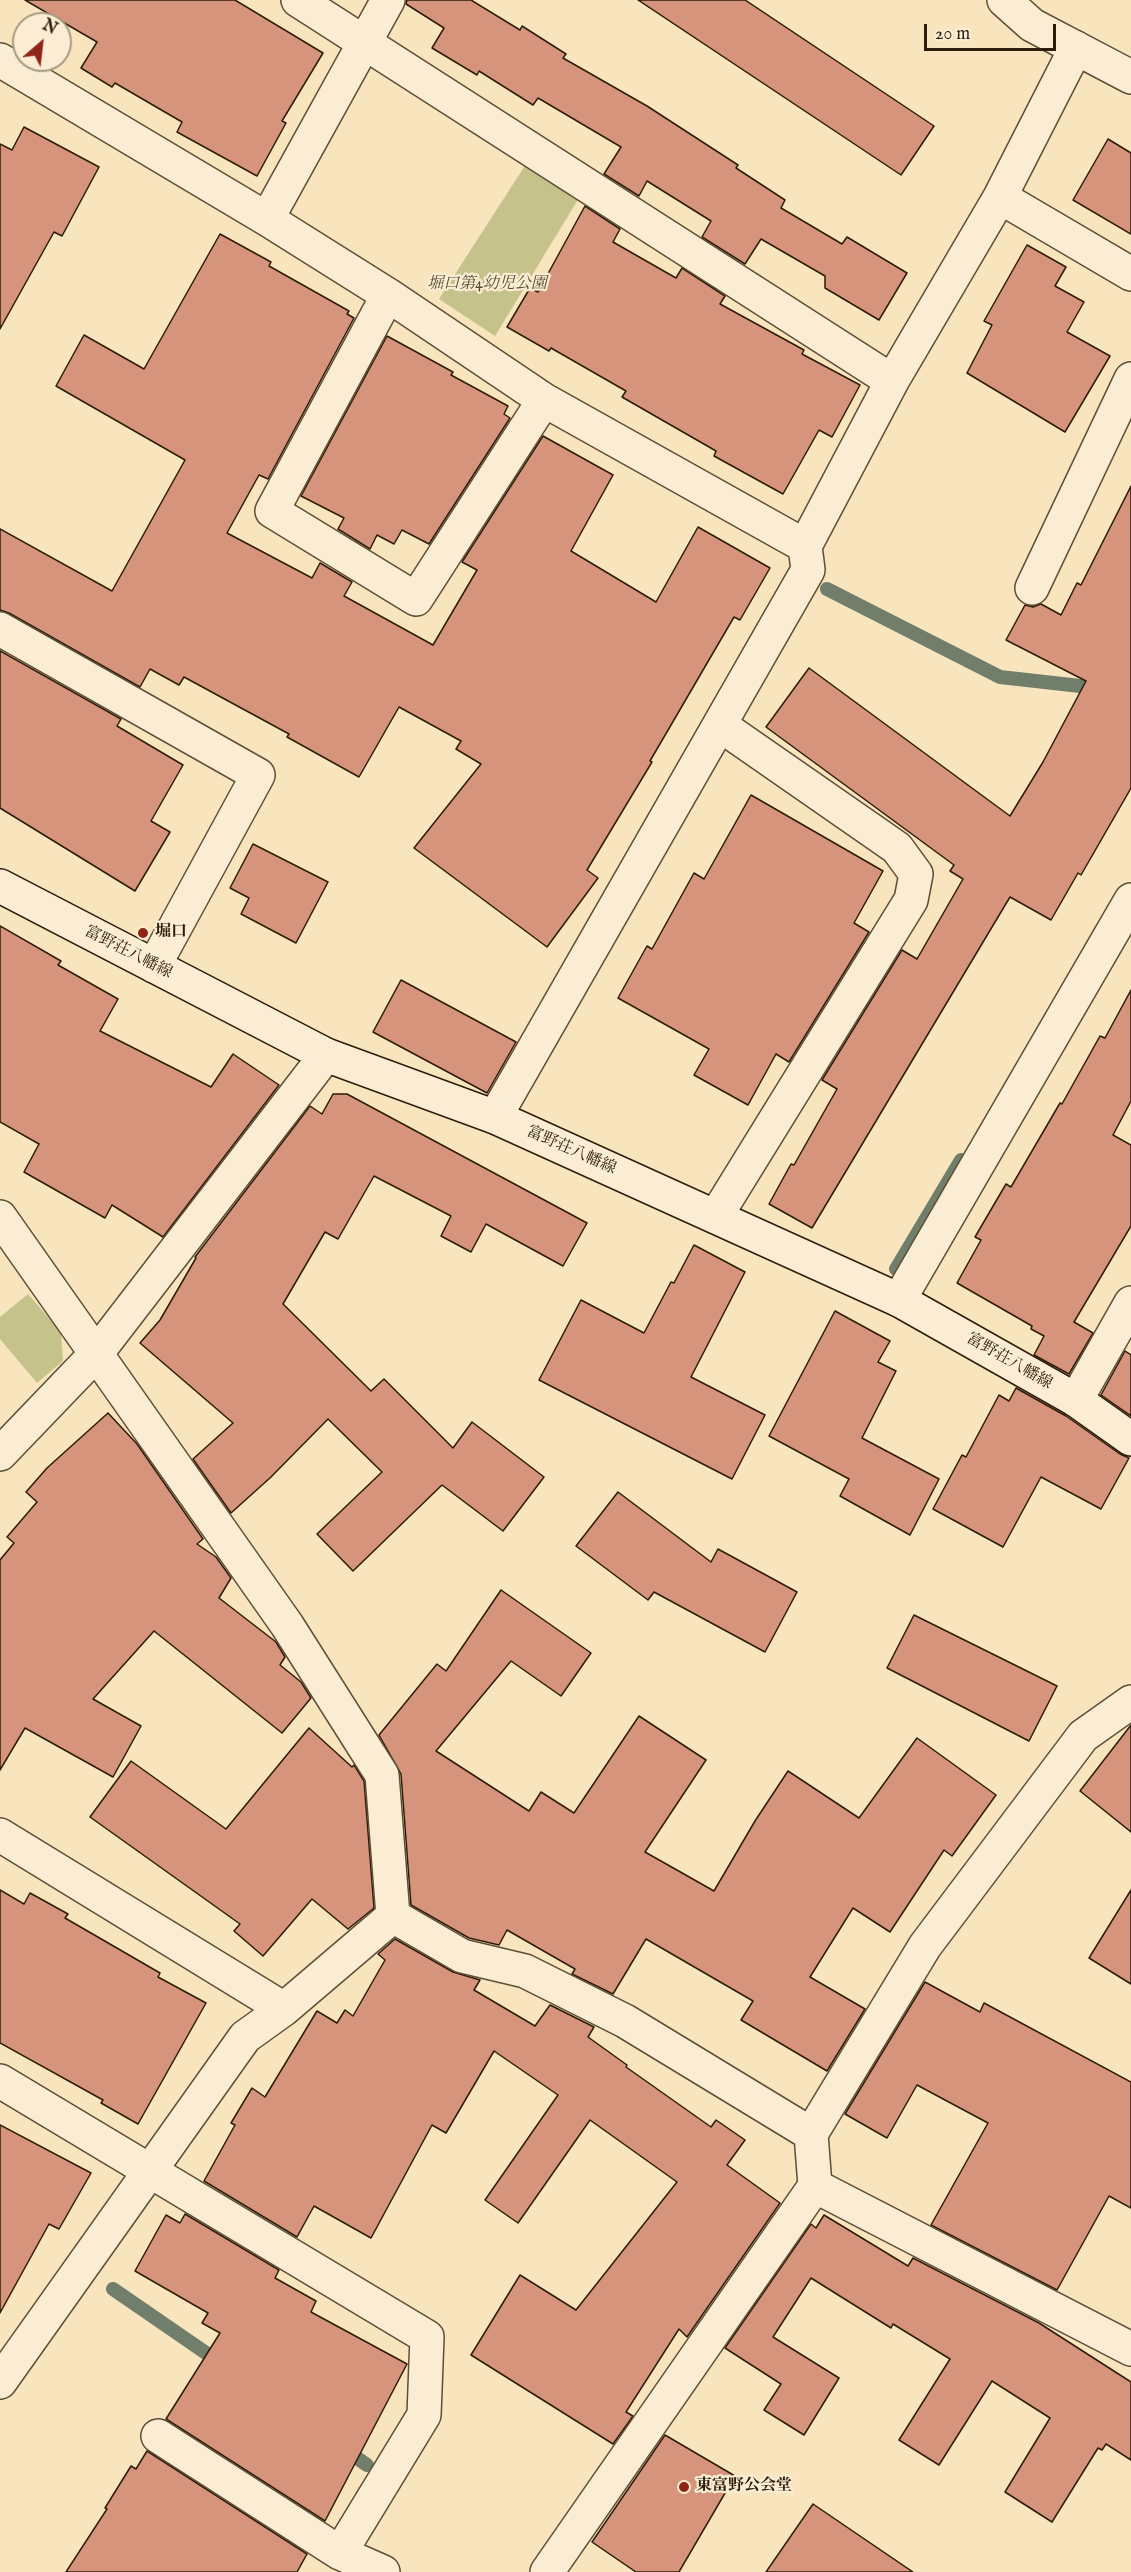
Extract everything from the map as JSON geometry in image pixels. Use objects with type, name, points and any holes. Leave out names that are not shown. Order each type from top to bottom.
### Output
[{"type":"street","points":[[298,0],[892,381]]},
{"type":"street","points":[[267,219],[388,0]]},
{"type":"street","points":[[1004,0],[1032,25],[1131,77]]},
{"type":"street","points":[[495,1117],[808,570],[805,546],[892,381],[1000,197],[1076,48]]},
{"type":"street","points":[[0,60],[267,219],[544,400],[805,546]]},
{"type":"street","points":[[1000,197],[1131,274]]},
{"type":"street","points":[[388,296],[272,511],[416,599],[544,400]]},
{"type":"street","points":[[1032,588],[1131,379]]},
{"type":"street","points":[[0,629],[258,775],[154,966]]},
{"type":"street","points":[[716,1216],[911,900],[916,874],[897,848],[720,725]]},
{"type":"street","name":"富野荘八幡線","points":[[0,886],[326,1055],[495,1117],[899,1300],[1076,1400],[1131,1439]]},
{"type":"street","points":[[899,1300],[1131,900]]},
{"type":"street","points":[[0,1454],[96,1353],[326,1055]]},
{"type":"street","points":[[0,1217],[287,1625],[382,1776],[393,1916]]},
{"type":"street","points":[[1076,1400],[1131,1303]]},
{"type":"street","points":[[547,2572],[815,2186],[811,2134],[925,1946],[1083,1736],[1131,1702]]},
{"type":"street","points":[[0,1834],[284,2009]]},
{"type":"street","points":[[0,2382],[244,2037],[284,2009],[393,1916]]},
{"type":"street","points":[[393,1916],[462,1956],[525,1971],[625,2021],[811,2134]]},
{"type":"street","points":[[0,2081],[427,2337],[424,2415],[340,2553]]},
{"type":"street","points":[[815,2186],[1131,2349]]},
{"type":"street","points":[[158,2436],[340,2553],[379,2571]]},
{"type":"green space","name":"堀口第4幼児公園","points":[[528,161],[582,193],[495,336],[439,299]]},
{"type":"green space","points":[[28,1294],[61,1332],[63,1361],[37,1383],[0,1339],[0,1317]]},
{"type":"building","points":[[25,0],[235,0],[323,53],[282,121],[286,123],[257,176],[177,132],[182,122],[115,83],[112,87],[81,68],[97,42],[72,27],[72,12],[46,12]]},
{"type":"building","points":[[407,0],[471,0],[520,30],[522,26],[566,54],[563,58],[647,106],[738,165],[736,168],[785,200],[781,208],[842,244],[847,237],[907,273],[879,320],[825,288],[825,276],[761,239],[745,264],[702,237],[711,221],[647,181],[639,196],[604,174],[621,147],[538,98],[533,105],[479,71],[477,75],[432,48],[444,28],[406,4]]},
{"type":"building","points":[[638,0],[745,0],[934,126],[901,175]]},
{"type":"building","points":[[24,127],[99,167],[62,236],[54,232],[0,329],[0,144],[12,150]]},
{"type":"building","points":[[1108,139],[1131,153],[1131,234],[1073,200]]},
{"type":"building","points":[[585,206],[620,229],[613,242],[676,278],[682,268],[725,296],[720,304],[804,350],[802,354],[860,385],[832,437],[819,430],[783,494],[714,456],[716,451],[622,397],[626,391],[551,348],[549,351],[507,327],[530,288],[538,292]]},
{"type":"building","points":[[220,234],[271,262],[269,266],[349,311],[347,314],[354,318],[268,479],[259,475],[227,533],[312,578],[320,563],[352,582],[344,596],[433,645],[477,570],[462,562],[543,436],[613,475],[571,551],[656,602],[698,527],[770,568],[740,620],[734,617],[650,761],[652,762],[587,870],[598,878],[547,947],[414,848],[481,764],[456,749],[461,741],[399,707],[359,777],[287,737],[289,734],[184,677],[179,685],[150,669],[140,687],[0,610],[0,529],[112,591],[185,460],[56,386],[84,335],[144,369]]},
{"type":"building","points":[[1027,245],[1066,267],[1055,286],[1084,302],[1067,332],[1110,356],[1065,432],[967,373],[992,325],[984,321]]},
{"type":"building","points":[[387,336],[453,372],[451,375],[508,406],[504,414],[510,418],[429,544],[402,530],[394,544],[377,535],[370,549],[338,529],[344,518],[301,496]]},
{"type":"building","points":[[1131,486],[1131,788],[1081,875],[1078,873],[1051,920],[1010,897],[812,1228],[769,1204],[837,1089],[822,1080],[902,950],[917,959],[963,879],[950,871],[954,865],[766,727],[809,668],[1010,816],[1043,762],[1086,681],[1006,640],[1025,605],[1033,607],[1041,604],[1061,615],[1077,583],[1081,585]]},
{"type":"building","points":[[0,651],[121,719],[117,726],[183,765],[151,821],[170,832],[135,891],[0,808]]},
{"type":"building","points":[[751,795],[883,871],[854,923],[869,932],[789,1062],[776,1054],[748,1105],[694,1075],[709,1049],[618,998],[647,946],[652,949],[694,873],[704,879]]},
{"type":"building","points":[[253,844],[328,882],[296,943],[241,914],[249,898],[230,888]]},
{"type":"building","points":[[0,926],[61,961],[58,965],[118,999],[100,1031],[211,1087],[233,1054],[279,1085],[163,1237],[112,1205],[105,1218],[24,1172],[39,1144],[0,1122]]},
{"type":"building","points":[[401,980],[516,1042],[487,1093],[373,1032]]},
{"type":"building","points":[[1131,990],[1131,1101],[1113,1135],[1131,1145],[1131,1226],[1074,1322],[1093,1333],[1069,1374],[1034,1355],[1044,1336],[1031,1329],[1032,1326],[957,1283],[981,1240],[975,1237],[1006,1184],[1011,1187],[1100,1036],[1105,1038]]},
{"type":"building","points":[[333,1094],[347,1094],[587,1223],[563,1266],[486,1224],[471,1252],[441,1236],[451,1216],[374,1176],[338,1239],[325,1232],[283,1304],[371,1391],[384,1379],[453,1448],[472,1422],[544,1477],[503,1531],[442,1485],[353,1571],[317,1534],[382,1472],[328,1419],[271,1477],[231,1513],[193,1459],[233,1423],[140,1343],[160,1320],[195,1257],[310,1106],[322,1114]]},
{"type":"building","points":[[694,1245],[745,1272],[691,1377],[765,1415],[732,1479],[539,1380],[581,1300],[644,1333]]},
{"type":"building","points":[[835,1311],[890,1341],[878,1362],[896,1371],[862,1438],[939,1479],[910,1535],[840,1496],[849,1479],[769,1436]]},
{"type":"building","points":[[1125,1351],[1131,1355],[1131,1416],[1101,1395]]},
{"type":"building","points":[[1016,1388],[1066,1416],[1129,1458],[1101,1509],[1041,1477],[1003,1547],[933,1509],[962,1455],[966,1457],[999,1395],[1009,1401]]},
{"type":"building","points":[[108,1413],[137,1444],[203,1539],[197,1544],[216,1557],[231,1578],[219,1598],[276,1642],[285,1657],[280,1665],[301,1682],[311,1698],[282,1733],[154,1631],[93,1699],[141,1726],[113,1777],[25,1728],[0,1770],[0,1560],[14,1543],[7,1537],[37,1502],[26,1492],[47,1468]]},
{"type":"building","points":[[618,1492],[711,1562],[718,1549],[797,1592],[765,1652],[654,1592],[648,1600],[576,1546]]},
{"type":"building","points":[[501,1590],[591,1653],[561,1696],[511,1661],[436,1751],[529,1811],[541,1792],[574,1813],[639,1716],[706,1760],[645,1852],[714,1891],[755,1821],[788,1771],[859,1818],[917,1738],[996,1795],[952,1856],[944,1850],[890,1932],[853,1908],[810,1977],[865,2009],[827,2071],[741,2020],[753,2001],[646,1939],[613,1994],[572,1974],[575,1969],[507,1930],[499,1945],[469,1938],[411,1905],[401,1774],[379,1735],[437,1664],[446,1671]]},
{"type":"building","points":[[914,1615],[1057,1686],[1029,1741],[887,1668]]},
{"type":"building","points":[[1131,1725],[1131,1832],[1080,1791]]},
{"type":"building","points":[[309,1728],[352,1767],[354,1765],[364,1781],[374,1908],[348,1929],[312,1899],[263,1956],[234,1931],[240,1924],[90,1817],[131,1761],[226,1829]]},
{"type":"building","points":[[0,1890],[24,1904],[30,1893],[68,1914],[65,1918],[160,1973],[158,1977],[206,2003],[138,2124],[101,2103],[103,2100],[0,2043]]},
{"type":"building","points":[[1131,1890],[1131,1984],[1089,1958]]},
{"type":"building","points":[[395,1939],[453,1972],[480,1980],[474,1990],[535,2026],[550,2005],[594,2027],[588,2037],[627,2065],[626,2067],[711,2127],[716,2120],[745,2140],[727,2165],[780,2203],[687,2337],[679,2329],[626,2412],[633,2416],[613,2444],[471,2355],[520,2275],[576,2310],[677,2182],[590,2120],[518,2223],[485,2200],[558,2095],[494,2051],[446,2133],[432,2125],[371,2238],[314,2206],[297,2237],[204,2181],[235,2125],[231,2123],[252,2088],[265,2097],[317,2011],[337,2023],[345,2010],[353,2016],[385,1960],[378,1954]]},
{"type":"building","points":[[925,1982],[980,2012],[984,2003],[1131,2082],[1131,2208],[1109,2196],[1057,2290],[931,2225],[988,2123],[917,2085],[887,2138],[845,2114]]},
{"type":"building","points":[[0,2125],[91,2173],[59,2229],[49,2224],[0,2313]]},
{"type":"building","points":[[185,2214],[279,2270],[275,2278],[316,2301],[311,2312],[407,2364],[325,2521],[166,2419],[220,2333],[202,2323],[208,2313],[135,2271],[166,2215],[180,2223]]},
{"type":"building","points":[[824,2215],[908,2266],[913,2258],[1039,2323],[1131,2382],[1131,2460],[1106,2444],[1102,2450],[1098,2448],[1052,2522],[1005,2492],[1050,2418],[992,2381],[939,2465],[899,2440],[950,2359],[893,2324],[891,2328],[811,2278],[773,2337],[839,2378],[804,2435],[764,2410],[781,2384],[725,2348],[811,2224],[816,2228]]},
{"type":"building","points":[[665,2435],[735,2476],[679,2572],[636,2572],[592,2542]]},
{"type":"building","points":[[147,2451],[307,2554],[297,2572],[66,2572],[107,2509],[105,2508],[131,2466],[136,2469]]},
{"type":"building","points":[[813,2504],[913,2572],[766,2572]]},
{"type":"waterway","points":[[827,589],[1000,677],[1089,687],[1131,683]]},
{"type":"waterway","points":[[896,1269],[961,1160]]},
{"type":"waterway","points":[[113,2289],[222,2364]]},
{"type":"waterway","points":[[344,2449],[367,2465]]},
{"type":"place","name":"堀口","points":[[143,933]]},
{"type":"place","name":"東富野公会堂","points":[[684,2487]]}]
